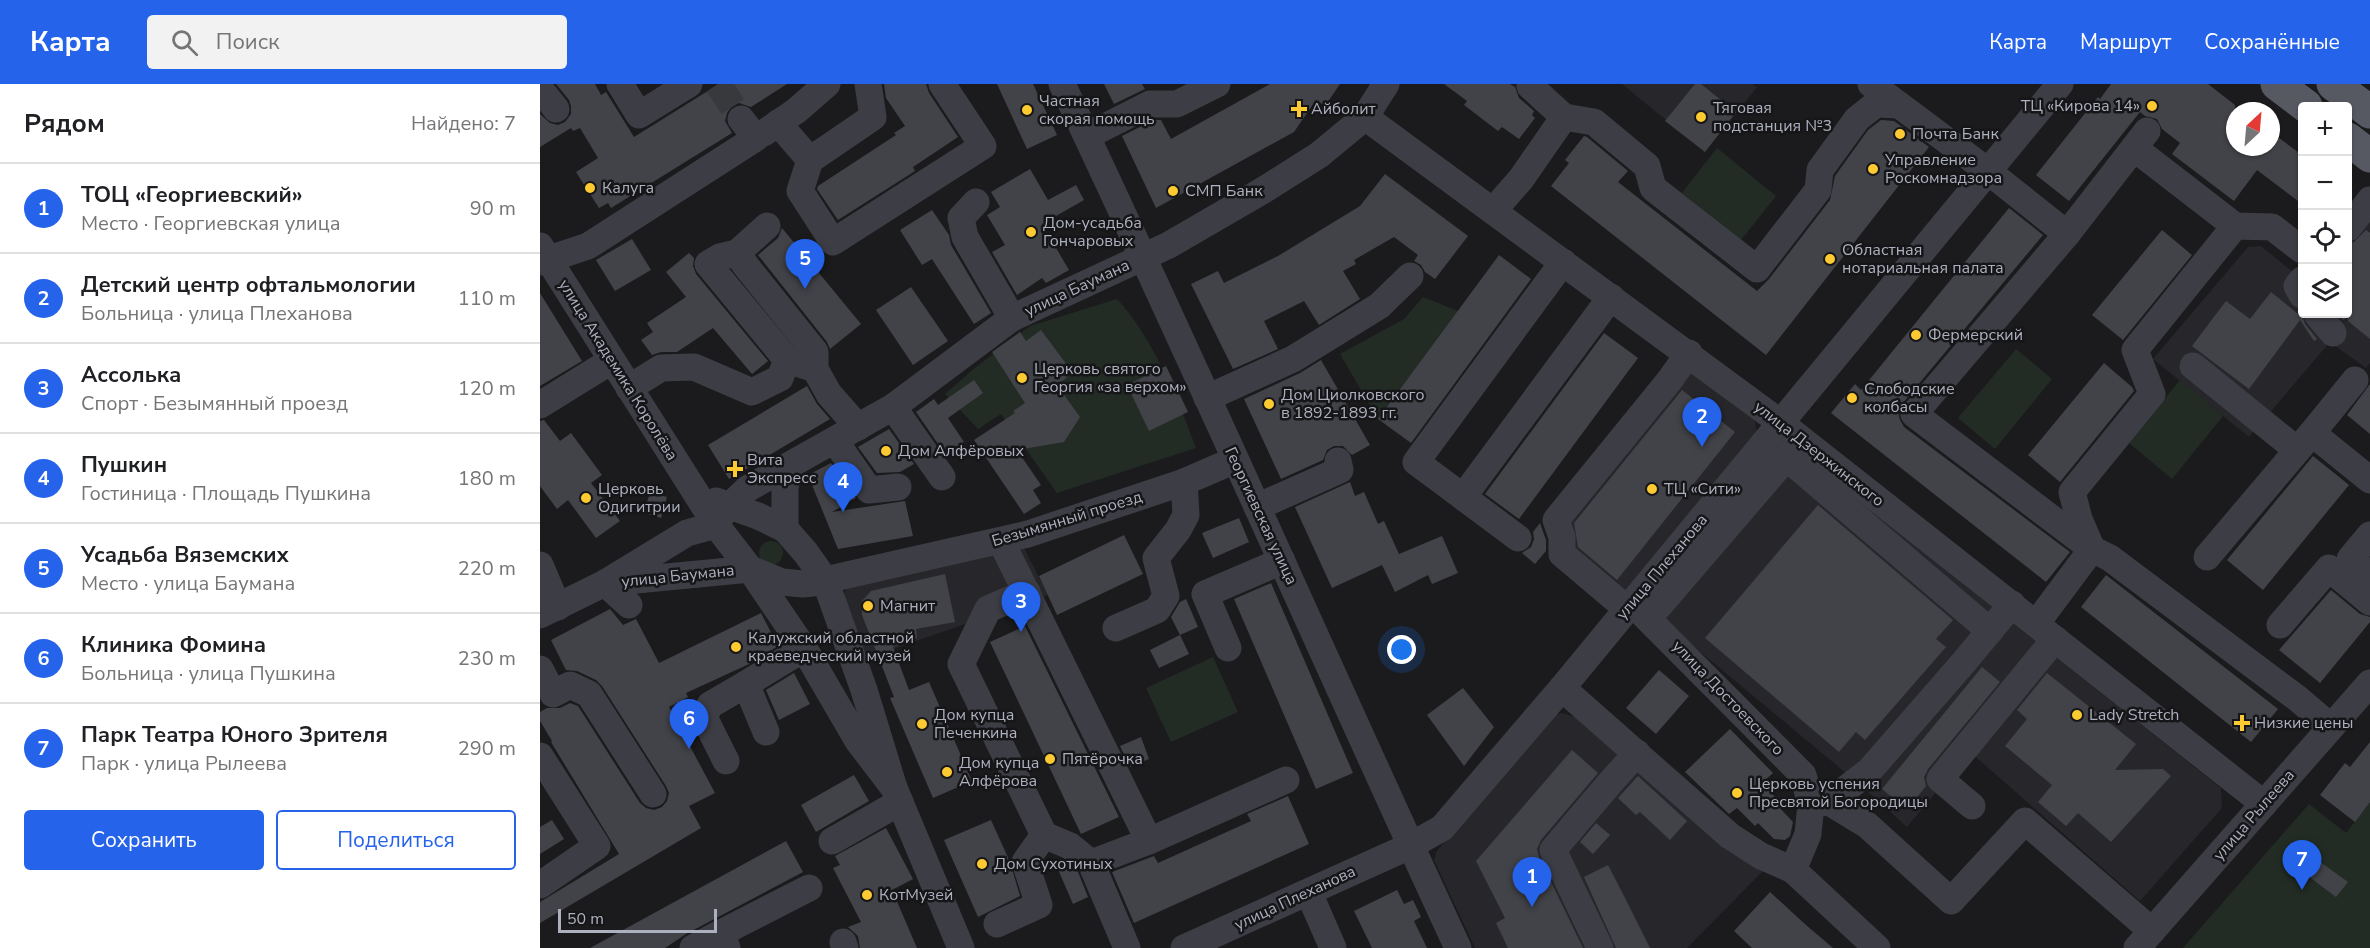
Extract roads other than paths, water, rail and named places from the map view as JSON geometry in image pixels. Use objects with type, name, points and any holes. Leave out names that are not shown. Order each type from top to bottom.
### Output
[{"type":"main road","points":[[2277,84],[2301,102]]},
{"type":"main road","points":[[2340,86],[2370,112]]},
{"type":"main road","points":[[2352,142],[2370,156]]},
{"type":"street","points":[[620,84],[639,115],[689,84]]},
{"type":"street","points":[[545,265],[588,246],[748,129],[778,123],[827,84]]},
{"type":"street","points":[[868,84],[873,117],[810,160],[800,191],[833,242],[983,146],[942,84]]},
{"type":"street","name":"Георгиевская улица","points":[[1062,84],[1144,256],[1234,460],[1458,948]]},
{"type":"street","points":[[1087,136],[1150,104],[1216,84]]},
{"type":"street","name":"улица Баумана","points":[[549,611],[605,583],[687,533],[724,516],[747,489],[893,407],[1012,318],[1169,245],[1262,191],[1319,155],[1365,117],[1386,84]]},
{"type":"street","points":[[1531,84],[1530,86],[1564,117],[1594,122],[1647,166],[1653,188],[1757,269],[1818,190],[1820,170],[1857,119],[1876,104],[1899,105]]},
{"type":"street","points":[[1871,84],[1989,172],[2067,234]]},
{"type":"street","name":"улица Плеханова","points":[[1184,948],[1410,846],[1442,828],[1630,606],[1790,441],[1989,172],[2060,84]]},
{"type":"street","name":"улица Дзержинского","points":[[1365,117],[1689,353],[1790,441],[2012,604],[2264,804]]},
{"type":"street","points":[[1493,211],[1521,180],[1564,117]]},
{"type":"street","points":[[778,123],[810,160]]},
{"type":"street","points":[[2298,247],[2272,226],[2235,226],[2140,140],[2067,234],[1914,414],[2092,549],[2110,558],[2312,710],[2331,727]]},
{"type":"street","points":[[2352,223],[2370,200]]},
{"type":"street","points":[[976,202],[961,218],[965,237],[1012,318]]},
{"type":"street","points":[[767,226],[737,252],[720,257],[708,264],[787,360],[815,369]]},
{"type":"street","points":[[2006,717],[2052,636],[2092,549],[2079,519],[2072,492],[2152,394],[2135,350],[2235,226]]},
{"type":"street","points":[[737,252],[815,352],[815,369],[829,394],[858,427]]},
{"type":"street","points":[[1518,538],[1416,462],[1563,262]]},
{"type":"street","name":"улица Академика Королёва","points":[[545,265],[629,388],[696,493],[724,516],[750,569],[805,650],[858,741],[897,795]]},
{"type":"street","points":[[1207,398],[1293,359],[1378,306],[1410,276]]},
{"type":"street","points":[[1463,497],[1611,297]]},
{"type":"street","name":"улица Достоевского","points":[[1689,353],[1556,520],[1562,537],[1562,554],[1630,606],[1803,775],[1820,803],[1793,870]]},
{"type":"street","points":[[629,388],[661,368],[694,368],[752,392],[780,378],[787,360]]},
{"type":"street","points":[[540,405],[611,361]]},
{"type":"street","points":[[2193,366],[2305,441],[2370,480]]},
{"type":"street","points":[[2207,557],[2355,380]]},
{"type":"street","points":[[893,407],[942,477]]},
{"type":"street","points":[[835,441],[869,490],[898,487]]},
{"type":"street","points":[[1659,606],[1790,441],[1990,631]]},
{"type":"street","name":"Безымянный проезд","points":[[782,582],[803,584],[825,580],[1028,534],[1185,482],[1234,460]]},
{"type":"street","points":[[1257,507],[1340,470],[1338,461]]},
{"type":"street","points":[[785,529],[785,488],[789,466]]},
{"type":"street","points":[[1116,628],[1157,610],[1166,596],[1156,558],[1178,530],[1186,515],[1185,482]]},
{"type":"street","points":[[724,516],[758,516],[785,529],[825,580],[864,690],[897,795],[961,948]]},
{"type":"street","points":[[2370,536],[2350,559],[2370,575]]},
{"type":"street","points":[[1001,541],[1149,841]]},
{"type":"street","points":[[750,569],[782,582],[796,578],[803,568],[806,553]]},
{"type":"street","points":[[1228,648],[1205,594],[1282,561]]},
{"type":"street","points":[[540,565],[549,611]]},
{"type":"street","points":[[2280,625],[2329,568],[2370,602]]},
{"type":"street","name":"улица Баумана","points":[[605,583],[750,569]]},
{"type":"street","points":[[605,583],[628,605]]},
{"type":"street","points":[[1027,592],[988,609],[961,664],[1044,835],[1070,846],[1091,863],[1127,948]]},
{"type":"street","points":[[1820,803],[1869,771],[2012,604]]},
{"type":"street","points":[[1972,806],[1940,779],[2052,636]]},
{"type":"street","points":[[726,761],[704,717],[710,705],[805,650]]},
{"type":"street","points":[[540,669],[546,698],[570,685],[589,694],[653,794]]},
{"type":"street","name":"улица Рылеева","points":[[2145,940],[2370,683]]},
{"type":"street","points":[[746,684],[766,732]]},
{"type":"street","points":[[1562,688],[1730,836],[1761,856],[1793,870],[1877,948]]},
{"type":"street","points":[[1600,948],[1553,850],[1637,753]]},
{"type":"street","points":[[540,756],[597,846],[540,885]]},
{"type":"street","points":[[1091,863],[1149,841],[1286,780]]},
{"type":"street","points":[[832,841],[897,795]]},
{"type":"street","points":[[1820,803],[1867,825],[1951,901],[2025,821],[2145,940]]},
{"type":"street","points":[[997,924],[1039,905],[1025,862],[1044,835]]},
{"type":"street","points":[[693,948],[724,940],[809,888]]},
{"type":"street","points":[[1309,892],[1332,948]]},
{"type":"tunnel","points":[[718,84],[741,119]]},
{"type":"place","name":"ТЦ «Кирова 14»","points":[[2152,106]]},
{"type":"place","name":"Айболит","points":[[1299,109]]},
{"type":"place","name":"Частная скорая помощь","points":[[1027,110]]},
{"type":"place","name":"Тяговая подстанция №3","points":[[1701,117]]},
{"type":"place","name":"Почта Банк","points":[[1900,134]]},
{"type":"place","name":"Управление Роскомнадзора","points":[[1873,169]]},
{"type":"place","name":"Калуга","points":[[590,188]]},
{"type":"place","name":"СМП Банк","points":[[1173,191]]},
{"type":"place","name":"Дом-усадьба Гончаровых","points":[[1031,232]]},
{"type":"place","name":"Областная нотариальная палата","points":[[1830,259]]},
{"type":"place","name":"Усадьба Вяземских","points":[[805,289]]},
{"type":"place","name":"Фермерский","points":[[1916,335]]},
{"type":"place","name":"Церковь святого Георгия «за верхом»","points":[[1022,378]]},
{"type":"place","name":"Слободские колбасы","points":[[1852,398]]},
{"type":"place","name":"Дом Циолковского в 1892-1893 гг.","points":[[1269,404]]},
{"type":"place","name":"Детский центр офтальмологии","points":[[1702,447]]},
{"type":"place","name":"Дом Алфёровых","points":[[886,451]]},
{"type":"place","name":"Вита Экспресс","points":[[735,469]]},
{"type":"place","name":"ТЦ «Сити»","points":[[1652,489]]},
{"type":"place","name":"Церковь Одигитрии","points":[[586,498]]},
{"type":"place","name":"Пушкин","points":[[843,512]]},
{"type":"place","name":"Магнит","points":[[868,606]]},
{"type":"place","name":"Ассолька","points":[[1021,632]]},
{"type":"place","name":"Калужский областной краеведческий музей","points":[[736,647]]},
{"type":"place","name":"Lady Stretch","points":[[2077,715]]},
{"type":"place","name":"Низкие цены","points":[[2242,723]]},
{"type":"place","name":"Дом купца Печенкина","points":[[922,724]]},
{"type":"place","name":"Клиника Фомина","points":[[689,749]]},
{"type":"place","name":"Пятёрочка","points":[[1050,759]]},
{"type":"place","name":"Дом купца Алфёрова","points":[[947,772]]},
{"type":"place","name":"Церковь успения Пресвятой Богородицы","points":[[1737,793]]},
{"type":"place","name":"Дом Сухотиных","points":[[982,864]]},
{"type":"place","name":"Парк Театра Юного Зрителя","points":[[2302,890]]},
{"type":"place","name":"КотМузей","points":[[867,895]]},
{"type":"place","name":"ТОЦ «Георгиевский»","points":[[1532,907]]}]
